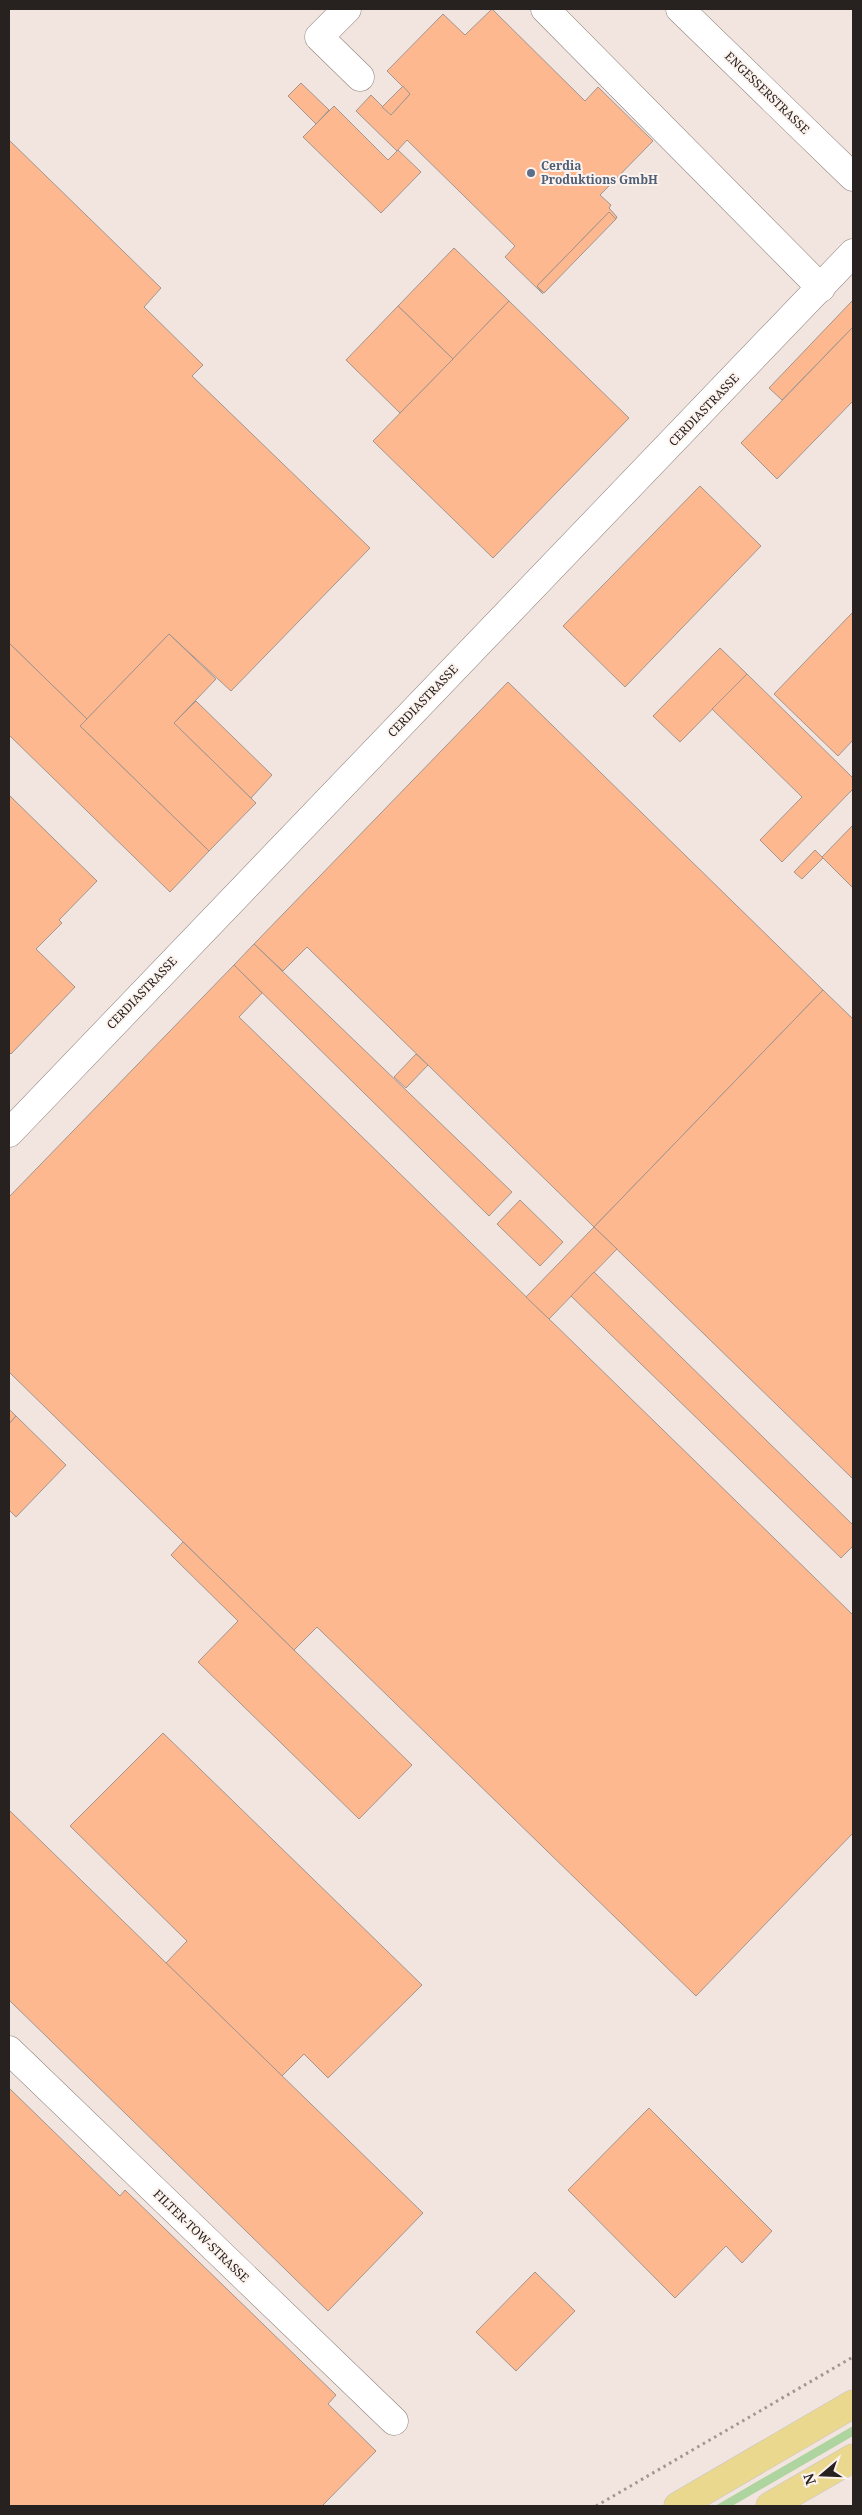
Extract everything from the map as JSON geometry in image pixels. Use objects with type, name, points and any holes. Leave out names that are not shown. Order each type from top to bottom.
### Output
[{"type":"main road","points":[[678,2506],[853,2404]]},
{"type":"main road","points":[[770,2506],[853,2458]]},
{"type":"street","points":[[347,9],[319,37],[360,77]]},
{"type":"street","points":[[545,9],[837,270]]},
{"type":"street","name":"ENGESSERSTRASSE","points":[[680,9],[853,177]]},
{"type":"street","name":"CERDIASTRASSE","points":[[9,1132],[837,270]]},
{"type":"street","name":"FILTER-TOW-STRASSE","points":[[9,2050],[394,2421]]},
{"type":"path","points":[[596,2506],[853,2357]]},
{"type":"green space","points":[[853,2426],[853,2436],[732,2506],[715,2506]]},
{"type":"building","name":"Cerdia Produktions GmbH","points":[[492,9],[585,101],[598,87],[653,141],[600,195],[611,205],[609,208],[617,217],[616,219],[609,212],[537,286],[543,294],[505,257],[515,246],[407,140],[397,151],[356,111],[371,95],[391,115],[410,94],[387,71],[443,14],[465,35]]},
{"type":"building","points":[[301,83],[329,110],[316,124],[288,96]]},
{"type":"building","points":[[403,86],[410,94],[391,115],[382,107]]},
{"type":"building","points":[[334,106],[388,160],[398,150],[421,172],[381,213],[303,137]]},
{"type":"building","points":[[9,140],[161,288],[144,307],[203,365],[192,376],[370,548],[231,691],[169,634],[87,719],[9,643]]},
{"type":"building","points":[[609,212],[616,219],[544,293],[537,286]]},
{"type":"building","points":[[454,248],[509,301],[453,359],[398,306]]},
{"type":"building","points":[[853,300],[853,327],[782,400],[769,388]]},
{"type":"building","points":[[509,301],[629,418],[493,558],[373,441]]},
{"type":"building","points":[[398,306],[453,359],[400,413],[346,360]]},
{"type":"building","points":[[853,327],[853,401],[777,479],[741,443]]},
{"type":"building","points":[[700,486],[761,546],[625,687],[563,626]]},
{"type":"building","points":[[853,612],[853,740],[838,756],[774,694]]},
{"type":"building","points":[[169,634],[216,679],[174,723],[256,803],[209,851],[80,726]]},
{"type":"building","points":[[9,643],[87,719],[80,726],[209,851],[170,892],[9,735]]},
{"type":"building","points":[[720,648],[747,674],[680,742],[653,716]]},
{"type":"building","points":[[747,674],[853,778],[853,789],[782,862],[760,840],[802,797],[712,709]]},
{"type":"building","points":[[508,682],[823,990],[594,1227],[307,947],[283,971],[254,944]]},
{"type":"building","points":[[196,701],[272,775],[251,798],[174,723]]},
{"type":"building","points":[[9,795],[97,881],[59,920],[62,923],[36,949],[75,987],[11,1054],[9,1052]]},
{"type":"building","points":[[853,825],[853,888],[822,857]]},
{"type":"building","points":[[815,850],[823,858],[802,879],[794,872]]},
{"type":"building","points":[[254,944],[512,1192],[489,1216],[234,965]]},
{"type":"building","points":[[234,965],[262,993],[239,1017],[853,1615],[853,1833],[696,1996],[317,1627],[294,1650],[9,1372],[9,1197]]},
{"type":"building","points":[[823,990],[853,1019],[853,1479],[594,1227]]},
{"type":"building","points":[[416,1054],[428,1065],[406,1088],[394,1077]]},
{"type":"building","points":[[520,1200],[563,1242],[540,1266],[497,1224]]},
{"type":"building","points":[[594,1227],[617,1249],[549,1319],[526,1297]]},
{"type":"building","points":[[594,1272],[853,1525],[853,1546],[841,1558],[571,1296]]},
{"type":"building","points":[[9,1409],[16,1416],[9,1424]]},
{"type":"building","points":[[16,1416],[66,1465],[16,1517],[9,1510],[9,1424]]},
{"type":"building","points":[[183,1542],[412,1765],[359,1819],[198,1662],[238,1621],[171,1555]]},
{"type":"building","points":[[163,1733],[422,1985],[328,2078],[304,2054],[282,2076],[166,1963],[187,1941],[70,1826]]},
{"type":"building","points":[[9,1810],[423,2213],[328,2311],[9,2000]]},
{"type":"building","points":[[9,2088],[120,2196],[125,2190],[336,2395],[328,2404],[376,2451],[322,2506],[9,2506]]},
{"type":"building","points":[[649,2108],[772,2231],[742,2263],[726,2246],[675,2298],[568,2190]]},
{"type":"building","points":[[535,2272],[575,2311],[516,2371],[476,2332]]},
{"type":"place","name":"Cerdia Produktions GmbH","points":[[531,173]]}]
